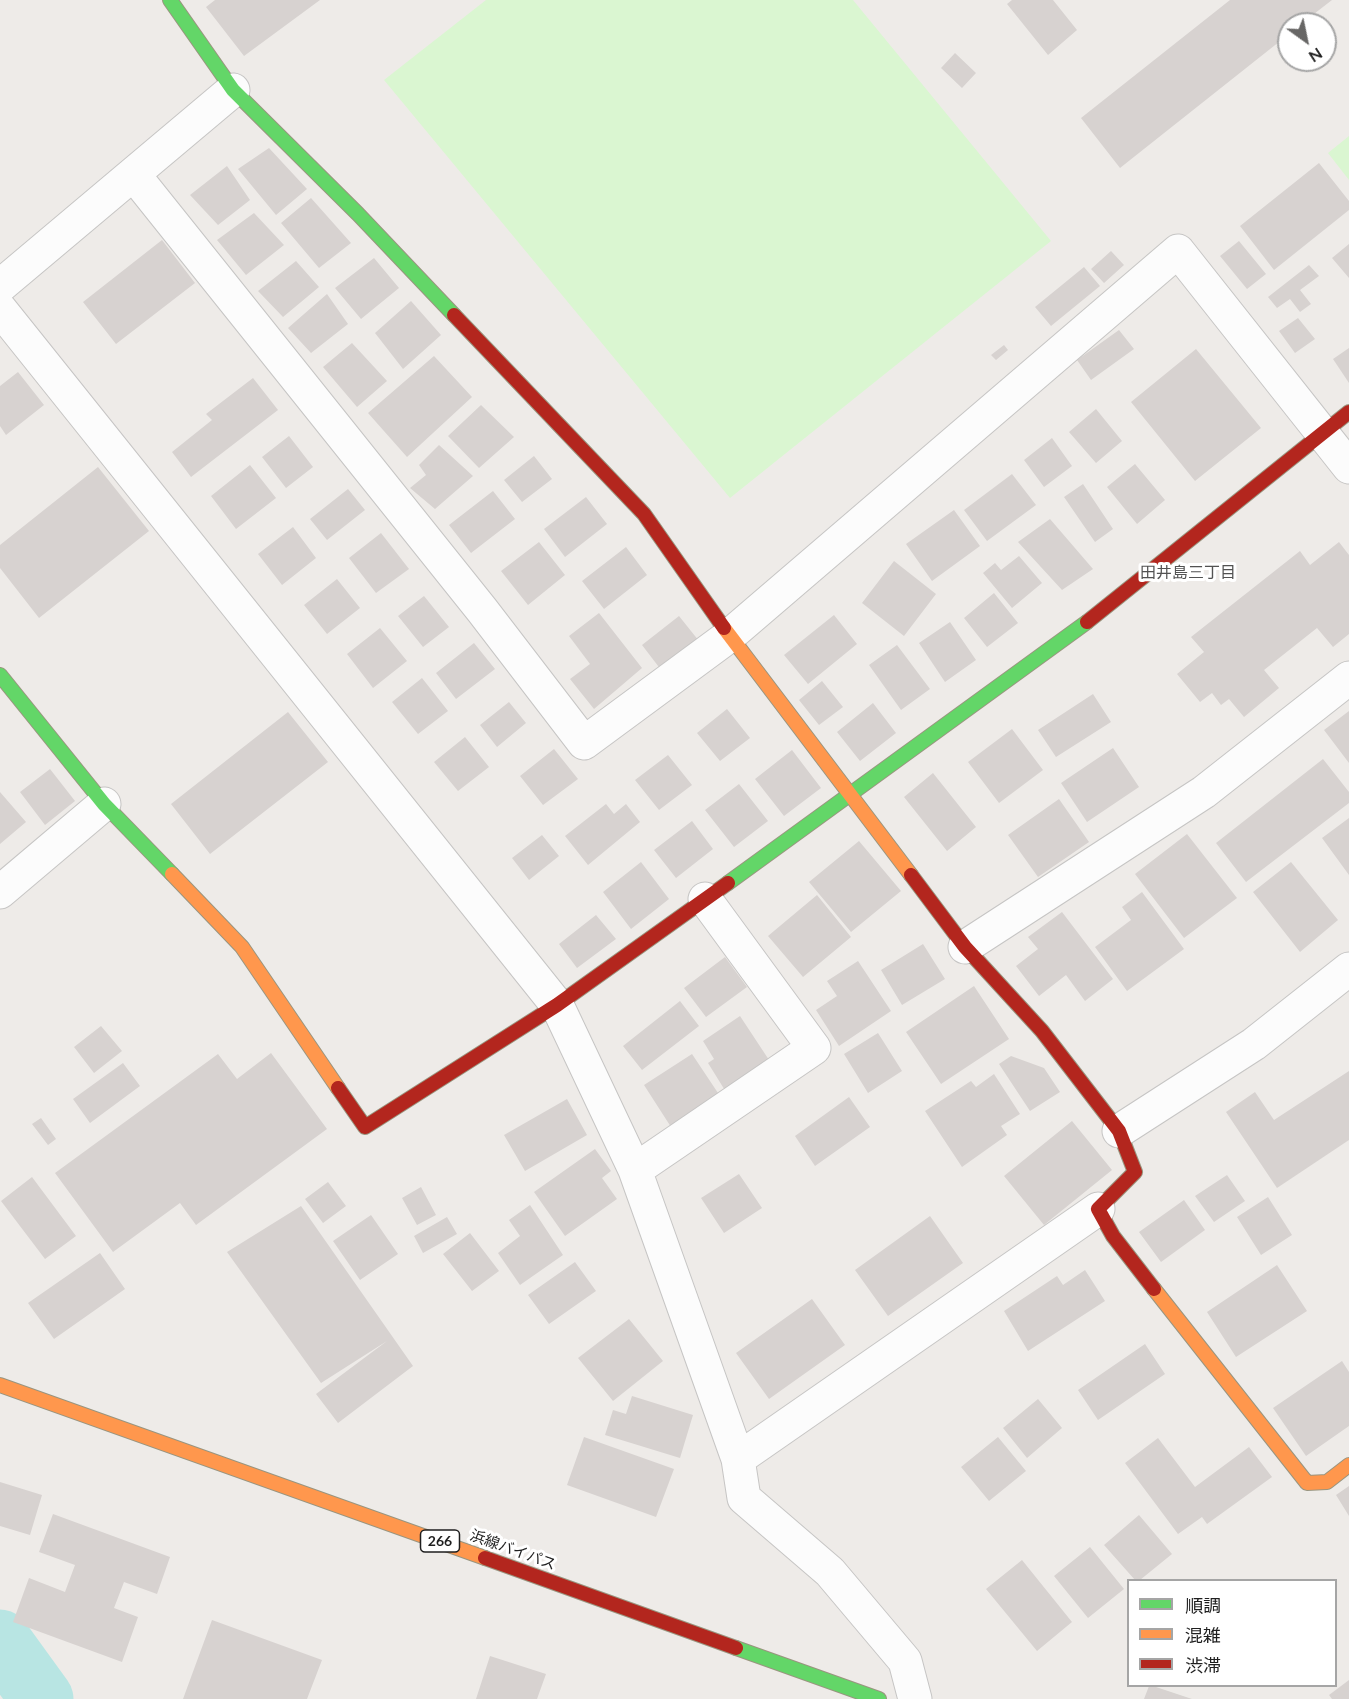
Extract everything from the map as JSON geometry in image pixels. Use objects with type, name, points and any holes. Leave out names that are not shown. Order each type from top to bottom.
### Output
[{"type":"main road","points":[[170,0],[233,90],[358,214],[644,514],[729,636],[852,795],[965,947],[1042,1031],[1119,1131],[1135,1172],[1098,1209],[1113,1236],[1307,1483],[1327,1482],[1349,1465]]},
{"type":"main road","points":[[0,675],[104,804],[242,947],[365,1127],[557,1005],[852,795],[1115,601],[1349,412]]},
{"type":"main road","name":"浜線バイパス","points":[[0,1385],[879,1699]]},
{"type":"street","points":[[0,286],[233,90]]},
{"type":"street","points":[[134,175],[474,601],[584,743],[729,636],[1178,251],[1349,467]]},
{"type":"street","points":[[0,309],[557,1005],[635,1170],[738,1460],[744,1498],[830,1572],[904,1661],[915,1699]]},
{"type":"street","points":[[965,947],[1204,792],[1349,678]]},
{"type":"street","points":[[0,892],[104,804]]},
{"type":"street","points":[[635,1170],[814,1048],[705,899]]},
{"type":"street","points":[[1119,1131],[1254,1044],[1349,969]]},
{"type":"street","points":[[738,1460],[1098,1209]]},
{"type":"green space","points":[[486,0],[853,0],[1051,241],[730,498],[384,80]]},
{"type":"green space","points":[[1349,136],[1349,180],[1328,153]]},
{"type":"building","points":[[215,0],[320,0],[244,56],[206,7]]},
{"type":"building","points":[[1012,0],[1053,0],[1077,30],[1048,55],[1007,4]]},
{"type":"building","points":[[1230,0],[1332,0],[1316,12],[1277,12],[1277,44],[1120,168],[1081,118]]},
{"type":"building","points":[[955,53],[976,73],[962,88],[941,68]]},
{"type":"building","points":[[269,148],[307,189],[276,215],[238,169]]},
{"type":"building","points":[[1319,163],[1349,201],[1349,210],[1274,270],[1240,226]]},
{"type":"building","points":[[227,166],[250,200],[218,225],[190,195]]},
{"type":"building","points":[[311,198],[351,243],[319,268],[281,223]]},
{"type":"building","points":[[254,213],[284,245],[246,275],[217,240]]},
{"type":"building","points":[[162,240],[195,283],[116,344],[83,302]]},
{"type":"building","points":[[1239,241],[1266,274],[1247,289],[1220,256]]},
{"type":"building","points":[[1349,244],[1349,278],[1332,258]]},
{"type":"building","points":[[1111,251],[1124,265],[1104,283],[1091,269]]},
{"type":"building","points":[[374,258],[399,288],[361,319],[335,288]]},
{"type":"building","points":[[296,261],[319,287],[283,317],[258,291]]},
{"type":"building","points":[[1309,265],[1319,276],[1300,290],[1311,304],[1300,312],[1290,299],[1277,308],[1268,297]]},
{"type":"building","points":[[1084,267],[1100,286],[1051,326],[1035,307]]},
{"type":"building","points":[[327,294],[348,324],[311,353],[288,328]]},
{"type":"building","points":[[411,301],[441,335],[403,369],[375,333]]},
{"type":"building","points":[[1298,318],[1315,339],[1295,353],[1279,331]]},
{"type":"building","points":[[1119,330],[1134,349],[1091,380],[1077,360]]},
{"type":"building","points":[[352,343],[387,381],[357,407],[323,367]]},
{"type":"building","points":[[1004,345],[1008,350],[996,360],[991,355]]},
{"type":"building","points":[[1349,348],[1349,383],[1333,359]]},
{"type":"building","points":[[1196,349],[1261,428],[1195,481],[1131,402]]},
{"type":"building","points":[[434,356],[472,397],[407,457],[368,413]]},
{"type":"building","points":[[18,372],[44,405],[6,435],[0,426],[0,386]]},
{"type":"building","points":[[253,378],[278,410],[191,477],[172,452],[212,420],[206,414]]},
{"type":"building","points":[[481,405],[514,437],[479,468],[448,436]]},
{"type":"building","points":[[1096,409],[1122,441],[1096,463],[1069,432]]},
{"type":"building","points":[[289,436],[313,467],[286,488],[262,457]]},
{"type":"building","points":[[1052,438],[1072,466],[1044,487],[1024,460]]},
{"type":"building","points":[[439,445],[473,476],[435,509],[410,488],[426,475],[419,465]]},
{"type":"building","points":[[534,456],[552,479],[522,502],[504,480]]},
{"type":"building","points":[[1135,464],[1165,500],[1137,524],[1107,487]]},
{"type":"building","points":[[250,465],[276,498],[236,529],[211,496]]},
{"type":"building","points":[[98,467],[149,531],[39,618],[0,568],[0,545]]},
{"type":"building","points":[[1012,474],[1036,505],[987,541],[964,510]]},
{"type":"building","points":[[1083,484],[1113,529],[1095,542],[1064,497]]},
{"type":"building","points":[[348,489],[365,510],[327,540],[310,519]]},
{"type":"building","points":[[493,491],[515,519],[471,553],[449,525]]},
{"type":"building","points":[[586,497],[607,524],[565,557],[544,529]]},
{"type":"building","points":[[954,510],[980,546],[932,581],[906,544]]},
{"type":"building","points":[[1050,519],[1093,569],[1062,590],[1018,542]]},
{"type":"building","points":[[293,527],[316,558],[282,585],[258,554]]},
{"type":"building","points":[[381,533],[409,569],[376,593],[349,558]]},
{"type":"building","points":[[539,542],[565,575],[528,605],[501,571]]},
{"type":"building","points":[[1339,542],[1349,555],[1349,634],[1333,647],[1317,628],[1264,670],[1279,688],[1244,717],[1229,699],[1221,705],[1212,693],[1200,702],[1177,674],[1204,652],[1191,637],[1300,551],[1310,565]]},
{"type":"building","points":[[626,547],[647,575],[604,609],[582,581]]},
{"type":"building","points":[[1019,556],[1042,583],[1012,608],[983,573],[995,563],[1001,570]]},
{"type":"building","points":[[894,561],[936,594],[904,636],[862,603]]},
{"type":"building","points":[[337,579],[360,608],[327,634],[304,605]]},
{"type":"building","points":[[994,593],[1018,623],[987,647],[964,618]]},
{"type":"building","points":[[424,596],[449,627],[423,647],[398,616]]},
{"type":"building","points":[[599,613],[642,668],[594,709],[570,679],[590,664],[569,636]]},
{"type":"building","points":[[834,615],[857,644],[808,684],[784,655]]},
{"type":"building","points":[[679,616],[703,646],[665,675],[642,645]]},
{"type":"building","points":[[950,622],[976,660],[945,682],[919,643]]},
{"type":"building","points":[[380,628],[407,661],[373,688],[347,654]]},
{"type":"building","points":[[474,643],[495,669],[456,699],[436,673]]},
{"type":"building","points":[[897,645],[930,689],[901,710],[869,665]]},
{"type":"building","points":[[422,678],[448,711],[418,734],[392,702]]},
{"type":"building","points":[[822,681],[843,707],[819,725],[799,700]]},
{"type":"building","points":[[1093,694],[1111,722],[1056,757],[1038,730]]},
{"type":"building","points":[[509,702],[526,723],[497,747],[480,725]]},
{"type":"building","points":[[873,703],[896,733],[860,761],[837,732]]},
{"type":"building","points":[[727,709],[750,738],[720,761],[697,733]]},
{"type":"building","points":[[1349,711],[1349,763],[1324,730]]},
{"type":"building","points":[[288,712],[328,762],[210,854],[171,804]]},
{"type":"building","points":[[1012,729],[1043,770],[999,803],[968,762]]},
{"type":"building","points":[[465,737],[489,767],[458,791],[434,762]]},
{"type":"building","points":[[1113,748],[1139,787],[1087,822],[1061,783]]},
{"type":"building","points":[[554,749],[578,779],[543,805],[520,776]]},
{"type":"building","points":[[792,750],[821,788],[784,816],[755,779]]},
{"type":"building","points":[[668,755],[692,785],[659,810],[635,780]]},
{"type":"building","points":[[1323,759],[1349,792],[1349,803],[1246,882],[1216,843]]},
{"type":"building","points":[[50,769],[75,801],[45,825],[20,792]]},
{"type":"building","points":[[933,773],[976,827],[947,851],[904,797]]},
{"type":"building","points":[[739,784],[768,821],[734,847],[705,810]]},
{"type":"building","points":[[0,792],[26,822],[0,844]]},
{"type":"building","points":[[1059,799],[1089,842],[1038,877],[1008,835]]},
{"type":"building","points":[[606,804],[614,814],[626,804],[640,822],[588,865],[565,836]]},
{"type":"building","points":[[1349,818],[1349,875],[1322,838]]},
{"type":"building","points":[[692,821],[713,849],[676,878],[654,850]]},
{"type":"building","points":[[1187,834],[1237,898],[1184,938],[1135,874]]},
{"type":"building","points":[[542,835],[559,856],[529,880],[512,858]]},
{"type":"building","points":[[859,841],[901,891],[851,932],[809,882]]},
{"type":"building","points":[[641,862],[669,899],[631,929],[603,892]]},
{"type":"building","points":[[1291,862],[1338,920],[1300,952],[1253,892]]},
{"type":"building","points":[[1142,892],[1184,949],[1127,991],[1095,947],[1131,920],[1122,907]]},
{"type":"building","points":[[817,895],[851,937],[803,977],[768,936]]},
{"type":"building","points":[[1062,912],[1113,979],[1085,1001],[1066,975],[1039,996],[1016,966],[1038,949],[1028,937]]},
{"type":"building","points":[[596,915],[616,939],[577,968],[559,944]]},
{"type":"building","points":[[923,944],[945,979],[902,1005],[881,970]]},
{"type":"building","points":[[725,957],[747,987],[706,1017],[684,988]]},
{"type":"building","points":[[858,961],[891,1011],[839,1046],[816,1010],[837,996],[827,981]]},
{"type":"building","points":[[974,986],[1009,1039],[941,1084],[906,1032]]},
{"type":"building","points":[[680,1001],[699,1026],[642,1070],[623,1046]]},
{"type":"building","points":[[740,1016],[771,1063],[726,1092],[708,1063],[714,1059],[703,1041]]},
{"type":"building","points":[[101,1026],[122,1051],[94,1073],[74,1047]]},
{"type":"building","points":[[878,1033],[902,1071],[868,1093],[844,1054]]},
{"type":"building","points":[[271,1053],[327,1129],[196,1225],[180,1203],[113,1252],[55,1173],[218,1054],[237,1079]]},
{"type":"building","points":[[692,1054],[720,1096],[671,1127],[644,1085]]},
{"type":"building","points":[[1011,1056],[1044,1068],[1060,1092],[1030,1111],[999,1064]]},
{"type":"building","points":[[123,1063],[140,1086],[90,1123],[73,1099]]},
{"type":"building","points":[[1349,1071],[1349,1140],[1277,1188],[1226,1112],[1255,1092],[1274,1120]]},
{"type":"building","points":[[994,1074],[1020,1114],[1001,1126],[1007,1135],[962,1167],[925,1111],[971,1081],[976,1087]]},
{"type":"building","points":[[849,1097],[870,1127],[815,1166],[795,1136]]},
{"type":"building","points":[[567,1099],[587,1135],[525,1171],[504,1135]]},
{"type":"building","points":[[41,1118],[56,1139],[48,1145],[32,1124]]},
{"type":"building","points":[[1072,1121],[1112,1170],[1044,1225],[1004,1176]]},
{"type":"building","points":[[595,1149],[611,1171],[602,1178],[617,1199],[565,1236],[534,1192]]},
{"type":"building","points":[[739,1174],[762,1208],[724,1233],[701,1198]]},
{"type":"building","points":[[1227,1175],[1245,1201],[1214,1222],[1195,1196]]},
{"type":"building","points":[[32,1177],[76,1236],[45,1259],[1,1201]]},
{"type":"building","points":[[328,1182],[346,1206],[323,1223],[305,1199]]},
{"type":"building","points":[[421,1187],[436,1215],[417,1225],[402,1198]]},
{"type":"building","points":[[1268,1197],[1292,1235],[1261,1255],[1237,1217]]},
{"type":"building","points":[[1184,1200],[1205,1230],[1161,1262],[1139,1232]]},
{"type":"building","points":[[530,1205],[563,1255],[520,1285],[498,1253],[520,1236],[509,1220]]},
{"type":"building","points":[[301,1206],[413,1366],[338,1423],[316,1394],[387,1341],[321,1383],[227,1252]]},
{"type":"building","points":[[371,1215],[398,1254],[360,1280],[333,1241]]},
{"type":"building","points":[[930,1216],[963,1263],[888,1316],[855,1270]]},
{"type":"building","points":[[447,1217],[457,1234],[423,1253],[414,1236]]},
{"type":"building","points":[[470,1233],[499,1271],[472,1291],[443,1254]]},
{"type":"building","points":[[100,1253],[125,1289],[54,1339],[28,1303]]},
{"type":"building","points":[[575,1262],[596,1291],[549,1324],[528,1295]]},
{"type":"building","points":[[1277,1265],[1307,1311],[1236,1357],[1207,1312]]},
{"type":"building","points":[[1085,1270],[1105,1301],[1028,1351],[1004,1311],[1057,1276],[1063,1285]]},
{"type":"building","points":[[812,1299],[845,1345],[769,1399],[736,1353]]},
{"type":"building","points":[[629,1319],[663,1361],[613,1401],[578,1358]]},
{"type":"building","points":[[1145,1344],[1165,1374],[1098,1420],[1078,1390]]},
{"type":"building","points":[[1342,1361],[1349,1372],[1349,1426],[1306,1456],[1273,1408]]},
{"type":"building","points":[[632,1396],[693,1415],[680,1458],[605,1435],[613,1410],[626,1414]]},
{"type":"building","points":[[1038,1399],[1062,1428],[1027,1458],[1003,1428]]},
{"type":"building","points":[[584,1437],[674,1469],[656,1517],[567,1485]]},
{"type":"building","points":[[998,1437],[1026,1471],[989,1501],[961,1467]]},
{"type":"building","points":[[1158,1438],[1195,1487],[1249,1447],[1272,1477],[1207,1524],[1202,1517],[1178,1534],[1125,1463]]},
{"type":"building","points":[[0,1482],[42,1495],[30,1535],[0,1526]]},
{"type":"building","points":[[1349,1486],[1349,1516],[1336,1495]]},
{"type":"building","points":[[53,1514],[170,1557],[157,1594],[124,1582],[114,1608],[138,1617],[122,1662],[13,1622],[29,1578],[65,1592],[75,1565],[39,1552]]},
{"type":"building","points":[[1139,1515],[1172,1554],[1141,1579],[1134,1579],[1104,1545]]},
{"type":"building","points":[[1090,1547],[1124,1589],[1088,1618],[1054,1576]]},
{"type":"building","points":[[1022,1560],[1072,1622],[1037,1651],[986,1589]]},
{"type":"building","points":[[212,1620],[322,1660],[307,1699],[183,1699]]},
{"type":"building","points":[[490,1656],[546,1674],[537,1699],[476,1699]]},
{"type":"building","points":[[1349,1680],[1349,1699],[1332,1699],[1329,1695]]},
{"type":"building","points":[[1149,1687],[1156,1687],[1192,1699],[1144,1699]]},
{"type":"waterway","points":[[0,1641],[42,1699]]},
{"type":"traffic: fast","points":[[170,0],[233,90],[358,214],[454,315]]},
{"type":"traffic: fast","points":[[728,883],[1087,622]]},
{"type":"traffic: fast","points":[[0,675],[104,804],[172,874]]},
{"type":"traffic: fast","points":[[736,1648],[879,1699]]},
{"type":"traffic: slow","points":[[724,628],[911,875]]},
{"type":"traffic: slow","points":[[172,874],[242,947],[338,1088]]},
{"type":"traffic: slow","points":[[1154,1289],[1307,1483],[1327,1482],[1349,1465]]},
{"type":"traffic: slow","points":[[0,1385],[485,1558]]},
{"type":"traffic: jam","points":[[454,315],[644,514],[724,628]]},
{"type":"traffic: jam","points":[[1087,622],[1349,412]]},
{"type":"traffic: jam","points":[[911,875],[965,947],[1042,1031],[1119,1131],[1135,1172],[1098,1209],[1113,1236],[1154,1289]]},
{"type":"traffic: jam","points":[[338,1088],[365,1127],[557,1005],[728,883]]},
{"type":"traffic: jam","points":[[485,1558],[736,1648]]},
{"type":"district","name":"田井島三丁目","points":[[1188,573]]}]
